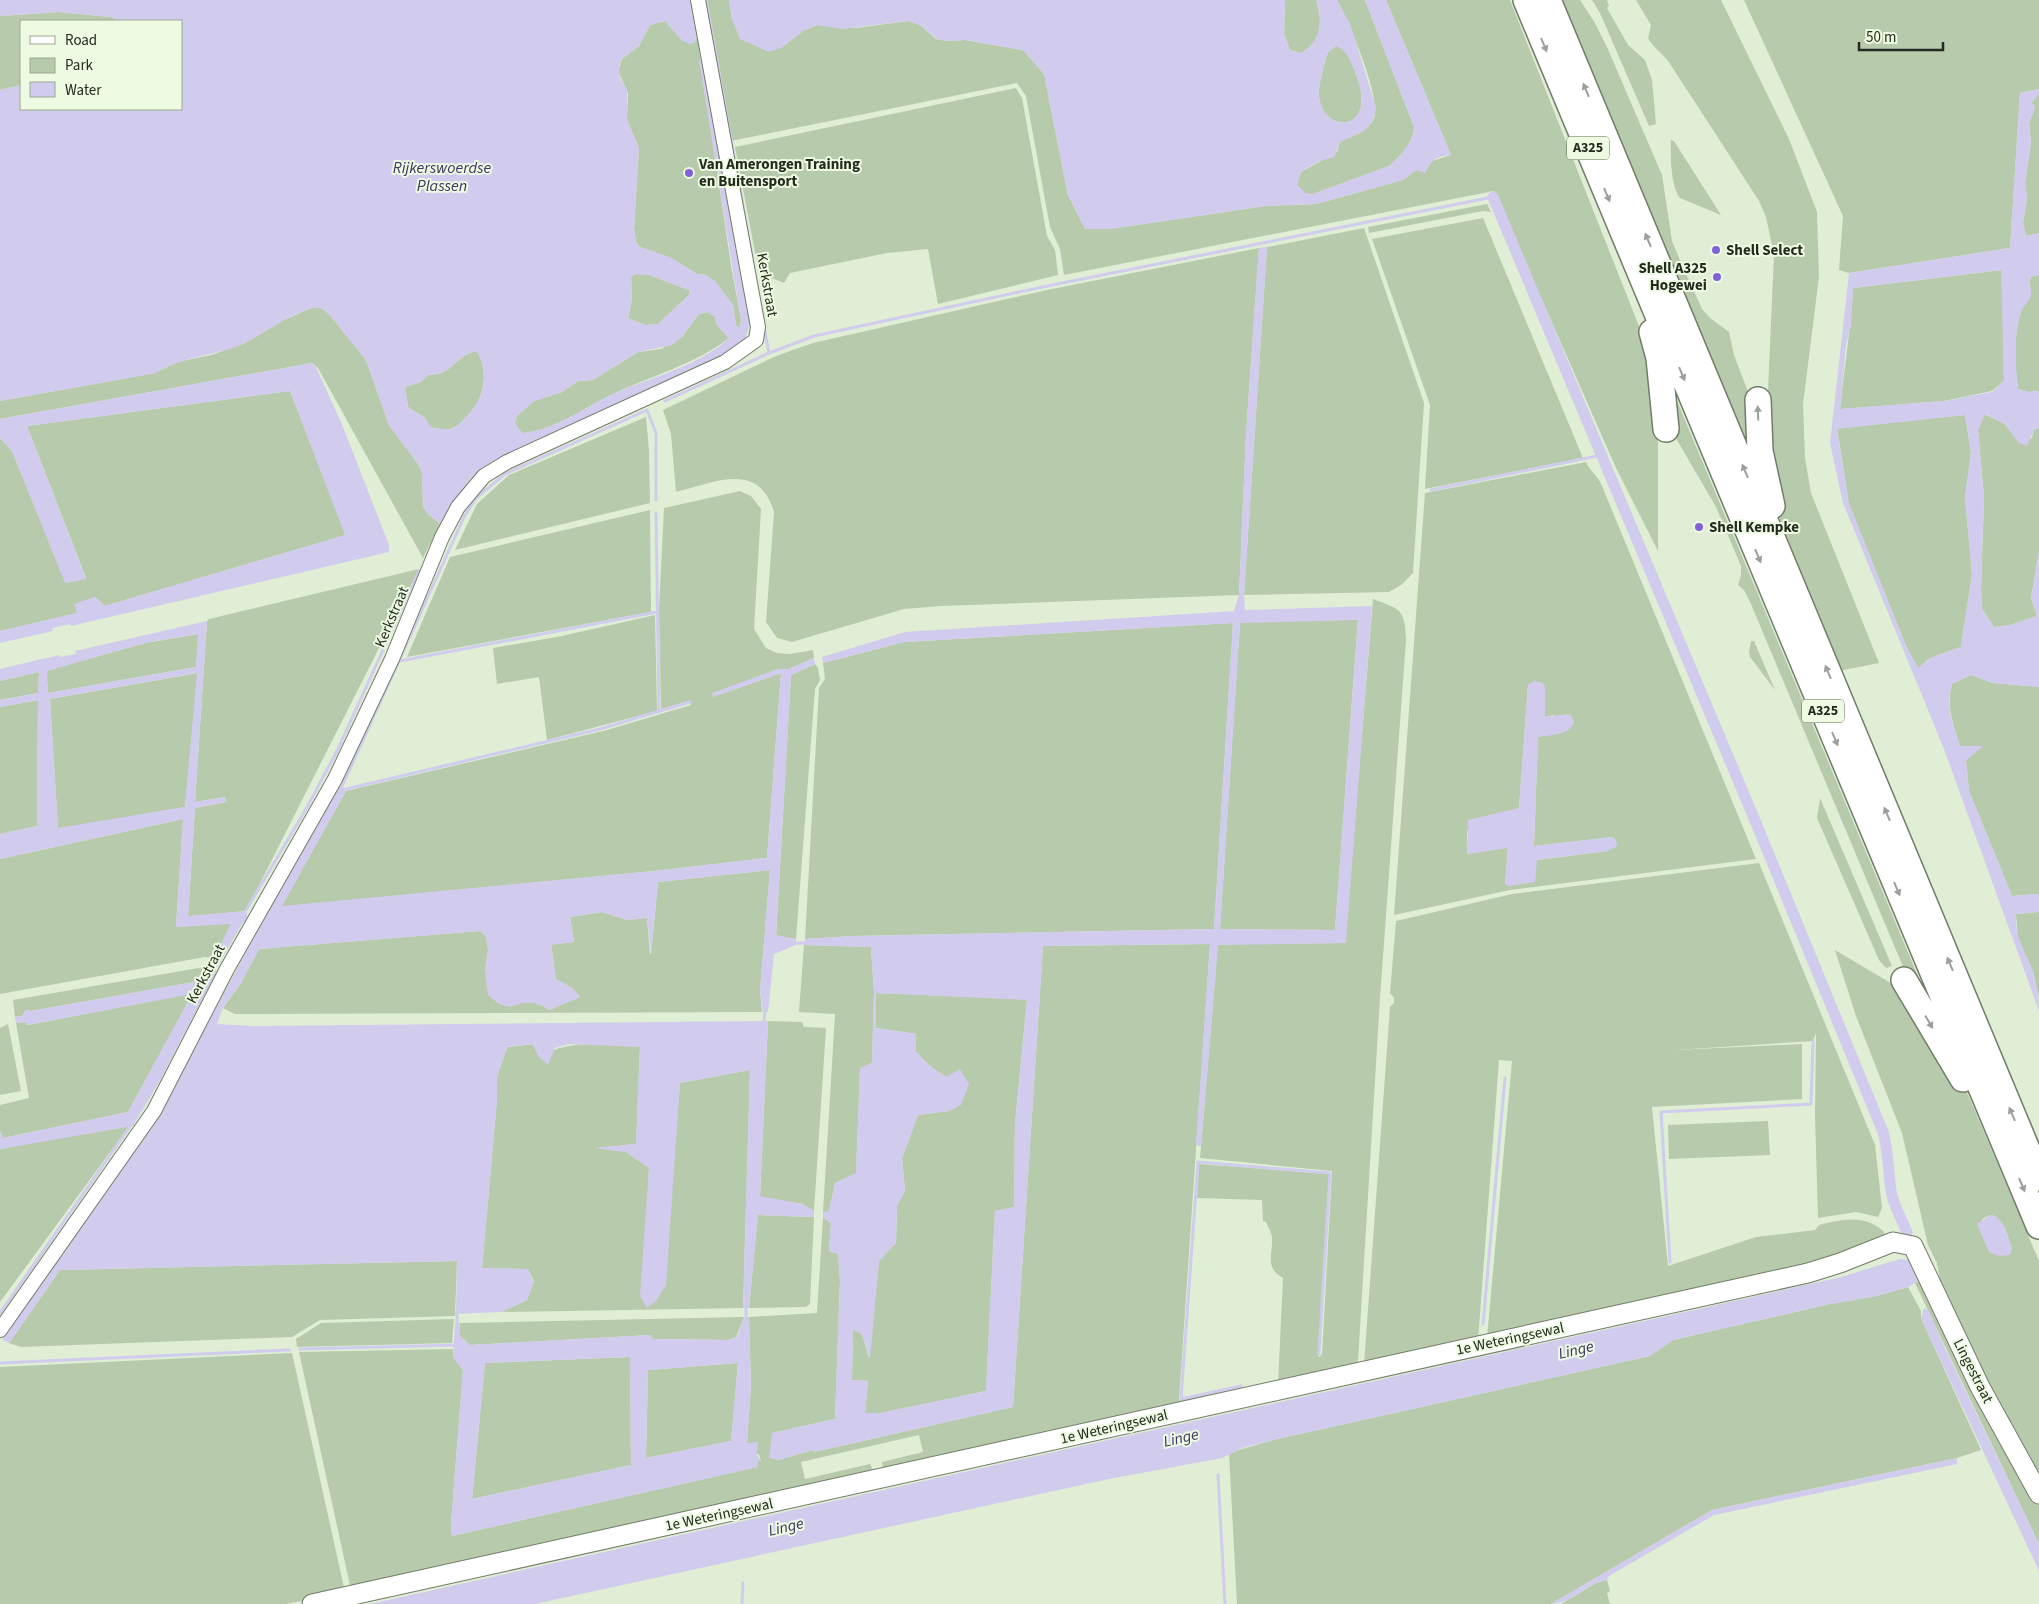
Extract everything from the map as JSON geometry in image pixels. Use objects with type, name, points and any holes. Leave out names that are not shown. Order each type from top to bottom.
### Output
[{"type":"highway","name":"A325","points":[[1526,0],[2039,1226]]},
{"type":"highway","name":"A325","points":[[1548,0],[2039,1178]]},
{"type":"highway","points":[[1650,297],[1650,325],[1659,358],[1666,429]]},
{"type":"highway","points":[[1758,400],[1760,451],[1784,564]]},
{"type":"highway","points":[[1904,980],[1972,1093],[1996,1124]]},
{"type":"street","name":"Kerkstraat","points":[[0,1330],[154,1111],[227,969],[335,779],[392,659],[450,521],[470,491],[484,476],[507,462],[725,362],[756,340],[758,327],[698,0]]},
{"type":"street","name":"1e Weteringsewal","points":[[312,1604],[1798,1275],[1840,1263],[1893,1242],[1913,1246]]},
{"type":"street","name":"Lingestraat","points":[[1913,1246],[1980,1387],[2039,1494]]},
{"type":"green space","points":[[705,0],[729,0],[732,19],[781,48],[803,31],[817,25],[856,28],[908,21],[920,25],[936,39],[947,41],[965,40],[1023,50],[1044,74],[1068,195],[1085,229],[1109,229],[1266,206],[1316,204],[1403,180],[1416,170],[1425,172],[1432,161],[1451,155],[1386,0],[1510,0],[1650,354],[1658,434],[1658,551],[1616,468],[1494,191],[1064,275],[1060,249],[1050,227],[1026,96],[1017,83],[731,141]]},
{"type":"green space","points":[[1285,0],[1316,0],[1320,15],[1319,30],[1313,43],[1301,53],[1290,50],[1284,34]]},
{"type":"green space","points":[[1337,0],[1365,0],[1414,127],[1412,138],[1406,149],[1389,166],[1313,194],[1306,194],[1297,185],[1301,172],[1337,152],[1340,142],[1364,131],[1374,118],[1375,108],[1369,77],[1349,24]]},
{"type":"green space","points":[[1561,0],[1580,0],[1595,23],[1662,175],[1672,241],[1682,265],[1702,309],[1710,318],[1729,332],[1734,355],[1752,402],[1752,456]]},
{"type":"green space","points":[[1592,0],[1607,0],[1609,6],[1607,8],[1628,45],[1645,60],[1652,80],[1656,124],[1649,126],[1600,13]]},
{"type":"green space","points":[[1636,0],[1721,0],[1789,139],[1817,212],[1819,277],[1803,404],[1805,458],[1811,493],[1879,663],[1839,671],[1784,536],[1774,495],[1772,422],[1768,390],[1774,254],[1766,217],[1759,201],[1668,61],[1648,38],[1651,25]]},
{"type":"green space","points":[[1744,0],[2039,0],[2039,89],[2020,93],[2010,248],[1849,273],[1839,270],[1843,216]]},
{"type":"green space","points":[[59,12],[111,17],[117,20],[20,20],[20,85],[0,90],[0,16]]},
{"type":"green space","points":[[665,21],[682,40],[694,43],[697,37],[741,320],[740,328],[736,326],[733,305],[706,275],[697,274],[671,258],[640,247],[636,242],[634,228],[639,148],[627,120],[628,93],[618,71],[622,59],[639,46],[650,25]]},
{"type":"green space","points":[[1336,46],[1342,49],[1349,58],[1361,90],[1361,106],[1357,116],[1349,122],[1340,122],[1331,118],[1323,110],[1319,97],[1320,80],[1328,52]]},
{"type":"green space","points":[[1016,88],[1022,98],[1047,236],[1055,250],[1058,275],[938,304],[928,249],[887,253],[790,273],[784,283],[759,273],[735,147]]},
{"type":"green space","points":[[2039,94],[2039,233],[2026,236],[2023,223],[2027,198],[2025,183],[2031,143],[2029,124],[2035,106],[2031,103]]},
{"type":"green space","points":[[1671,140],[1674,141],[1721,215],[1680,198],[1673,179]]},
{"type":"green space","points":[[1487,204],[1491,212],[1483,211],[1369,233],[1368,227]]},
{"type":"green space","points":[[1483,218],[1583,458],[1425,489],[1430,405],[1372,239]]},
{"type":"green space","points":[[1364,228],[1424,403],[1413,573],[1401,585],[1389,592],[1244,595],[1267,247]]},
{"type":"green space","points":[[1259,248],[1246,434],[1239,595],[904,609],[792,642],[777,638],[766,622],[774,512],[767,496],[758,486],[746,480],[734,479],[676,492],[671,434],[663,410],[776,356],[813,343],[1047,290]]},
{"type":"green space","points":[[2002,270],[2004,381],[1992,391],[1944,401],[1840,409],[1853,288]]},
{"type":"green space","points":[[636,274],[649,275],[689,290],[690,294],[658,324],[645,325],[628,318],[632,299],[631,277]]},
{"type":"green space","points":[[2039,275],[2039,391],[2028,392],[2018,389],[2016,340],[2021,312],[2031,295],[2031,277]]},
{"type":"green space","points":[[313,307],[321,308],[329,314],[366,360],[389,425],[418,464],[422,473],[423,506],[428,514],[440,524],[423,558],[318,368],[312,363],[0,419],[0,401],[155,373],[177,362],[211,355],[245,343],[284,320]]},
{"type":"green space","points":[[708,312],[715,317],[717,325],[729,338],[701,356],[624,389],[567,419],[545,428],[522,433],[515,423],[517,416],[534,401],[562,392],[578,381],[593,380],[638,352],[661,349],[682,337],[699,314]]},
{"type":"green space","points":[[477,351],[481,360],[484,378],[481,395],[477,403],[472,411],[455,427],[445,429],[430,427],[425,418],[408,407],[405,387],[421,382],[428,375],[443,372],[469,353]]},
{"type":"green space","points":[[1667,377],[1938,1024],[1917,994],[1901,962],[1751,604],[1744,590],[1738,585],[1741,566],[1716,507],[1677,440]]},
{"type":"green space","points":[[290,391],[346,535],[105,606],[95,597],[78,613],[0,631],[0,438],[12,451],[66,583],[86,578],[27,426]]},
{"type":"green space","points":[[1984,414],[2005,424],[2019,443],[2032,438],[2034,429],[2039,428],[2039,551],[2031,598],[2037,616],[2010,625],[1994,627],[1982,609],[1981,589],[1984,497],[1978,430]]},
{"type":"green space","points":[[1965,415],[1971,452],[1965,498],[1972,574],[1961,647],[1930,658],[1918,668],[1906,646],[1849,504],[1837,428]]},
{"type":"green space","points":[[646,417],[650,503],[455,550],[477,504],[509,475]]},
{"type":"green space","points":[[1586,462],[1602,486],[1756,859],[1510,890],[1394,915],[1425,493]],"holes":[[[1540,682],[1545,717],[1554,715],[1567,731],[1538,737],[1534,846],[1613,837],[1617,843],[1607,851],[1537,860],[1505,884],[1508,847],[1467,854],[1467,831],[1519,808],[1528,685]]]},
{"type":"green space","points":[[740,491],[751,496],[761,509],[754,629],[766,648],[777,653],[790,654],[813,650],[814,658],[789,669],[778,669],[713,697],[781,673],[767,858],[654,871],[281,907],[346,791],[607,730],[691,705],[689,701],[661,709],[659,608],[664,508]]},
{"type":"green space","points":[[650,510],[651,612],[407,657],[450,557]]},
{"type":"green space","points":[[419,569],[246,911],[188,917],[195,808],[226,802],[225,797],[195,802],[207,621]]},
{"type":"green space","points":[[1373,599],[1399,611],[1404,622],[1406,640],[1380,998],[1358,1361],[1355,1368],[1278,1384],[1283,1278],[1273,1270],[1271,1265],[1272,1236],[1266,1222],[1263,1221],[1262,1200],[1197,1198],[1199,1164],[1329,1174],[1319,1357],[1322,1354],[1332,1171],[1200,1158],[1218,944],[1345,943]]},
{"type":"green space","points":[[655,615],[657,711],[547,740],[539,677],[497,684],[493,648],[562,636]]},
{"type":"green space","points":[[1358,619],[1335,930],[1220,929],[1240,622]]},
{"type":"green space","points":[[1233,623],[1214,929],[853,936],[805,939],[819,688],[825,679],[823,663],[904,642]]},
{"type":"green space","points":[[199,634],[196,667],[48,693],[46,671],[145,643]]},
{"type":"green space","points":[[1751,641],[1754,641],[1775,690],[1750,657]]},
{"type":"green space","points":[[815,664],[818,668],[820,680],[815,689],[796,939],[776,936],[791,675]]},
{"type":"green space","points":[[39,672],[38,693],[0,700],[0,681]]},
{"type":"green space","points":[[198,673],[185,807],[58,829],[50,699]]},
{"type":"green space","points":[[1971,675],[1993,683],[2039,687],[2039,894],[2012,896],[1969,791],[1966,760],[1982,746],[1960,746],[1951,715],[1950,692],[1952,684]]},
{"type":"green space","points":[[38,700],[37,826],[0,834],[0,707]]},
{"type":"green space","points":[[1820,798],[1892,966],[1886,968],[1879,960],[1817,818]]},
{"type":"green space","points":[[183,819],[176,927],[232,923],[214,958],[205,957],[0,994],[0,859]]},
{"type":"green space","points":[[1759,863],[1875,1145],[1882,1208],[1878,1217],[1856,1212],[1818,1218],[1815,1115],[1816,1033],[1813,1041],[1675,1050],[1802,1044],[1802,1099],[1652,1107],[1668,1266],[1756,1237],[1815,1230],[1819,1225],[1836,1221],[1861,1220],[1869,1222],[1884,1232],[1885,1238],[1860,1253],[1487,1338],[1512,1061],[1499,1060],[1478,1341],[1364,1364],[1390,1007],[1394,1003],[1394,998],[1390,993],[1396,921],[1512,894]]},
{"type":"green space","points":[[770,870],[760,990],[762,1012],[235,1014],[223,1008],[241,983],[259,949],[480,931],[486,936],[488,950],[485,971],[520,1003],[540,1003],[549,1010],[580,997],[572,988],[556,979],[551,944],[574,942],[570,917],[602,912],[627,920],[647,918],[651,954],[658,882]]},
{"type":"green space","points":[[2039,912],[2039,999],[2033,972],[2018,940],[2016,914]]},
{"type":"green space","points":[[1210,944],[1179,1400],[1242,1388],[1241,1392],[883,1468],[882,1462],[923,1452],[919,1435],[801,1462],[805,1479],[870,1464],[874,1472],[351,1590],[299,1352],[453,1349],[453,1357],[463,1370],[451,1524],[452,1536],[757,1467],[758,1461],[761,1461],[759,1455],[747,1443],[751,1385],[749,1317],[817,1313],[823,1217],[831,1223],[829,1251],[838,1254],[840,1281],[835,1419],[772,1433],[772,1458],[778,1460],[813,1450],[814,1452],[1013,1407],[1043,946]]},
{"type":"green space","points":[[804,945],[871,947],[874,992],[872,1063],[860,1069],[856,1174],[835,1183],[829,1212],[823,1212],[835,1014],[799,1012]]},
{"type":"green space","points":[[1835,950],[1899,988],[1960,1076],[2039,1261],[2039,1484],[1944,1303],[1937,1263],[1928,1245],[1902,1133],[1856,1016]],"holes":[[[1990,1215],[1999,1219],[2005,1228],[2012,1249],[1982,1219]]]},
{"type":"green space","points":[[210,966],[194,982],[31,1011],[26,1010],[22,1016],[15,1017],[13,1000]]},
{"type":"green space","points":[[193,993],[128,1112],[3,1138],[0,1131],[0,1105],[29,1098],[16,1023],[27,1022],[28,1025]]},
{"type":"green space","points":[[876,993],[1027,999],[1015,1124],[1014,1207],[995,1211],[986,1391],[881,1413],[865,1413],[868,1381],[852,1380],[853,1329],[862,1334],[869,1358],[879,1261],[896,1243],[897,1206],[905,1191],[902,1158],[918,1115],[949,1111],[946,1077],[931,1067],[916,1052],[916,1034],[876,1028]]},
{"type":"green space","points":[[768,1021],[802,1022],[804,1027],[826,1028],[814,1211],[802,1204],[760,1197]]},
{"type":"green space","points":[[8,1024],[21,1091],[0,1095],[0,1028]]},
{"type":"green space","points":[[533,1044],[539,1057],[551,1051],[576,1045],[600,1044],[640,1047],[636,1144],[597,1148],[626,1152],[649,1168],[646,1230],[675,1145],[680,1083],[750,1070],[743,1308],[501,1312],[527,1300],[534,1281],[528,1269],[482,1268],[497,1100],[497,1077],[507,1047]]},
{"type":"green space","points":[[1768,1121],[1770,1155],[1669,1159],[1668,1125]]},
{"type":"green space","points":[[130,1125],[0,1302],[0,1149]]},
{"type":"green space","points":[[758,1215],[814,1217],[810,1304],[806,1307],[749,1308]]},
{"type":"green space","points":[[457,1261],[455,1316],[320,1320],[292,1337],[21,1347],[9,1343],[60,1270]]},
{"type":"green space","points":[[1922,1279],[2039,1504],[2039,1544],[1915,1283]]},
{"type":"green space","points":[[1908,1287],[1921,1311],[1921,1318],[1981,1450],[1957,1458],[1712,1510],[1551,1604],[1237,1604],[1229,1453],[1273,1440],[1650,1356],[1673,1340],[1830,1304],[1877,1296]]},
{"type":"green space","points":[[744,1317],[736,1337],[729,1340],[653,1339],[650,1335],[470,1345],[459,1335],[460,1323]]},
{"type":"green space","points":[[454,1319],[452,1343],[297,1347],[296,1339],[321,1323]]},
{"type":"green space","points":[[292,1353],[345,1592],[286,1604],[0,1604],[0,1367]]},
{"type":"green space","points":[[630,1357],[631,1465],[472,1499],[485,1363]]},
{"type":"green space","points":[[738,1363],[731,1441],[646,1458],[648,1370]]},
{"type":"green space","points":[[1607,1580],[1610,1591],[1607,1593],[1610,1604],[1561,1604],[1596,1583]]},
{"type":"water","name":"Rijkerswoerdse Plassen","points":[[0,0],[692,0],[697,37],[694,43],[689,44],[682,40],[665,21],[650,25],[639,46],[622,59],[619,65],[620,78],[627,89],[627,120],[639,148],[634,228],[636,242],[640,247],[672,258],[697,274],[706,275],[715,281],[733,305],[736,326],[740,328],[741,320],[699,60],[702,60],[738,262],[750,314],[749,327],[744,342],[716,360],[495,460],[470,479],[440,524],[428,514],[423,505],[422,473],[418,464],[389,425],[366,360],[329,314],[319,308],[312,308],[294,315],[243,344],[177,363],[156,373],[0,401],[0,90],[20,85],[20,110],[182,110],[182,20],[117,20],[111,17],[59,12],[0,16]],"holes":[[[636,274],[649,275],[689,290],[690,294],[658,324],[645,325],[628,318],[632,299],[631,277]],[[708,312],[715,317],[717,325],[729,338],[702,357],[687,365],[624,389],[567,419],[545,428],[522,433],[515,423],[517,416],[534,401],[562,392],[578,381],[593,380],[638,352],[672,345],[682,337],[699,314]],[[477,351],[481,360],[484,378],[481,395],[472,411],[454,428],[431,427],[425,418],[408,407],[405,387],[421,382],[428,375],[444,372],[469,353]]]},
{"type":"water","points":[[729,0],[1285,0],[1284,34],[1290,50],[1301,53],[1313,43],[1319,30],[1320,15],[1316,0],[1337,0],[1351,26],[1376,108],[1374,117],[1367,128],[1340,142],[1334,157],[1317,162],[1301,172],[1297,185],[1306,193],[1313,194],[1389,166],[1402,154],[1412,138],[1414,127],[1365,0],[1386,0],[1451,155],[1442,156],[1435,160],[1425,173],[1416,170],[1403,180],[1316,204],[1266,206],[1109,229],[1085,229],[1068,195],[1044,74],[1023,50],[965,40],[947,41],[937,39],[920,25],[908,21],[842,29],[817,25],[803,31],[781,48],[769,52],[740,39],[732,19]],"holes":[[[1336,46],[1345,52],[1351,62],[1361,90],[1361,106],[1357,116],[1349,122],[1340,122],[1331,118],[1323,110],[1319,97],[1320,80],[1328,52]]]},
{"type":"water","points":[[2039,89],[2039,94],[2031,103],[2035,106],[2029,124],[2031,143],[2025,183],[2027,198],[2023,223],[2026,236],[2039,233],[2039,275],[2031,277],[2031,295],[2018,321],[2016,360],[2018,389],[2028,392],[2039,391],[2039,428],[2034,430],[2027,446],[2019,443],[2005,424],[1985,414],[1978,431],[1984,497],[1981,589],[1982,609],[1994,627],[2010,625],[2037,616],[2031,598],[2039,551],[2039,687],[1993,683],[1971,675],[1952,684],[1949,700],[1951,715],[1960,746],[1983,746],[1966,760],[1969,791],[2012,896],[2039,894],[2039,912],[2016,914],[2016,923],[2021,943],[2035,978],[2039,1011],[1944,749],[1843,503],[1830,443],[1849,273],[2010,248],[2020,93]],"holes":[[[2001,270],[2004,381],[1992,392],[1944,401],[1840,409],[1846,345],[1851,325],[1853,288]],[[1965,415],[1971,452],[1965,498],[1972,574],[1961,647],[1930,658],[1918,668],[1906,646],[1849,504],[1837,429]]]},
{"type":"water","points":[[1267,247],[1244,595],[1245,610],[1372,606],[1346,943],[1218,945],[1201,1146],[1196,1145],[1210,944],[1043,946],[1013,1407],[814,1452],[813,1450],[778,1460],[769,1458],[772,1433],[835,1419],[840,1281],[838,1254],[829,1251],[831,1223],[823,1217],[823,1212],[829,1211],[835,1183],[856,1173],[860,1068],[872,1063],[874,992],[871,947],[804,945],[805,939],[853,936],[1214,929],[1233,623],[904,642],[823,663],[822,657],[905,632],[1234,611],[1239,595],[1246,434],[1259,248]],"holes":[[[1358,620],[1335,930],[1220,929],[1240,623]],[[876,993],[1027,1000],[1015,1124],[1014,1207],[995,1211],[986,1391],[880,1413],[865,1413],[868,1381],[852,1380],[853,1330],[862,1334],[870,1359],[879,1261],[896,1243],[897,1206],[905,1191],[902,1158],[918,1115],[949,1111],[961,1105],[969,1084],[960,1069],[946,1077],[931,1067],[916,1052],[916,1034],[876,1028]]]},
{"type":"water","points":[[312,363],[316,367],[343,427],[389,545],[389,552],[71,626],[70,624],[52,628],[53,631],[0,643],[0,631],[77,613],[74,604],[95,597],[105,606],[345,535],[290,391],[27,426],[86,579],[65,583],[12,451],[0,438],[0,419]]},
{"type":"water","points":[[207,621],[195,802],[225,797],[226,802],[195,808],[188,916],[246,911],[248,919],[245,923],[243,922],[216,969],[216,973],[158,1084],[133,1126],[0,1149],[0,1131],[3,1138],[128,1112],[192,994],[27,1025],[26,1022],[16,1023],[15,1017],[22,1016],[26,1010],[31,1011],[194,982],[210,966],[231,924],[176,927],[183,819],[0,859],[0,834],[37,826],[38,700],[0,707],[0,700],[38,693],[39,672],[0,681],[0,669],[59,655],[60,657],[76,654],[75,651]],"holes":[[[198,634],[196,667],[48,693],[47,671],[145,643]],[[197,673],[185,807],[58,828],[50,699]]]},
{"type":"water","points":[[814,658],[815,664],[791,675],[776,935],[796,939],[796,945],[774,954],[768,1012],[763,1012],[760,990],[770,870],[658,882],[651,954],[647,918],[627,920],[602,912],[570,917],[574,942],[551,945],[556,979],[572,988],[580,997],[549,1010],[540,1005],[530,1003],[510,1007],[499,1004],[488,995],[485,971],[488,950],[486,936],[480,931],[259,949],[241,983],[223,1007],[217,1024],[253,1026],[768,1021],[760,1196],[802,1204],[814,1211],[814,1217],[758,1215],[749,1308],[743,1308],[750,1070],[680,1083],[666,1285],[656,1301],[647,1308],[640,1296],[649,1168],[626,1152],[594,1148],[636,1144],[640,1047],[569,1044],[555,1048],[548,1065],[539,1057],[532,1044],[507,1047],[497,1077],[497,1100],[482,1268],[528,1269],[534,1282],[527,1300],[501,1312],[456,1314],[457,1261],[60,1270],[9,1343],[2,1340],[66,1246],[213,1013],[258,930],[256,929],[259,923],[261,924],[339,786],[346,791],[282,906],[654,871],[767,858],[781,673],[713,697],[712,693],[778,669],[789,669]]},
{"type":"water","points":[[1534,681],[1543,683],[1545,687],[1545,717],[1570,714],[1574,721],[1572,726],[1564,732],[1538,737],[1534,846],[1613,837],[1617,843],[1616,847],[1607,851],[1537,860],[1535,882],[1508,886],[1505,884],[1508,848],[1467,854],[1468,820],[1519,808],[1528,685]]},
{"type":"water","points":[[1990,1215],[1999,1219],[2005,1228],[2012,1249],[2010,1255],[1998,1256],[1989,1252],[1977,1224]]},
{"type":"water","name":"Linge","points":[[1900,1259],[1913,1260],[1922,1279],[1908,1287],[1877,1296],[1830,1304],[1673,1340],[1650,1356],[1273,1440],[1245,1447],[1222,1458],[1109,1479],[535,1604],[370,1604],[1841,1277]]},
{"type":"water","points":[[1924,1308],[1929,1311],[2039,1544],[2039,1571],[1921,1318]]},
{"type":"water","points":[[744,1317],[749,1317],[751,1385],[747,1443],[758,1442],[757,1455],[761,1461],[758,1461],[758,1467],[452,1536],[451,1524],[463,1370],[453,1357],[455,1323],[460,1323],[459,1335],[470,1345],[650,1335],[653,1339],[729,1340],[737,1337]],"holes":[[[630,1357],[631,1465],[472,1499],[485,1363]],[[738,1363],[731,1441],[646,1458],[648,1370]]]},
{"type":"water","points":[[1957,1458],[1957,1464],[1714,1515],[1609,1576],[1607,1580],[1592,1585],[1566,1601],[1551,1604],[1712,1510]]},
{"type":"waterway","points":[[706,0],[753,262]]},
{"type":"waterway","points":[[665,401],[769,353],[814,336],[1052,285],[1493,197]]},
{"type":"waterway","points":[[1493,197],[1756,823],[1883,1132],[1892,1196],[1907,1232]]},
{"type":"waterway","points":[[764,327],[769,353]]},
{"type":"waterway","points":[[340,791],[464,517],[476,498],[505,474],[647,410],[656,433],[656,500]]},
{"type":"waterway","points":[[1431,490],[1602,455]]},
{"type":"waterway","points":[[656,513],[659,712]]},
{"type":"waterway","points":[[242,917],[306,809],[337,751],[419,571],[423,570]]},
{"type":"waterway","points":[[400,661],[657,612]]},
{"type":"waterway","points":[[342,790],[600,729],[690,702]]},
{"type":"waterway","points":[[793,943],[807,943]]},
{"type":"waterway","points":[[764,1025],[765,1009]]},
{"type":"waterway","points":[[1670,1262],[1661,1112],[1811,1104],[1813,1041]]},
{"type":"waterway","points":[[1483,1324],[1505,1078]]},
{"type":"waterway","points":[[0,1313],[131,1125],[131,1122]]},
{"type":"waterway","points":[[1241,1386],[1181,1399],[1198,1162],[1330,1173],[1319,1354]]},
{"type":"waterway","points":[[746,1306],[746,1319]]},
{"type":"waterway","points":[[457,1312],[457,1325]]},
{"type":"waterway","points":[[300,1349],[456,1345]]},
{"type":"waterway","points":[[0,1363],[289,1350]]},
{"type":"waterway","points":[[1218,1475],[1225,1604]]},
{"type":"waterway","points":[[742,1604],[743,1583]]},
{"type":"place","name":"Van Amerongen Training en Buitensport","points":[[689,173]]},
{"type":"place","name":"Shell Select","points":[[1716,250]]},
{"type":"place","name":"Shell A325 Hogewei","points":[[1717,277]]},
{"type":"place","name":"Shell Kempke","points":[[1699,527]]}]
